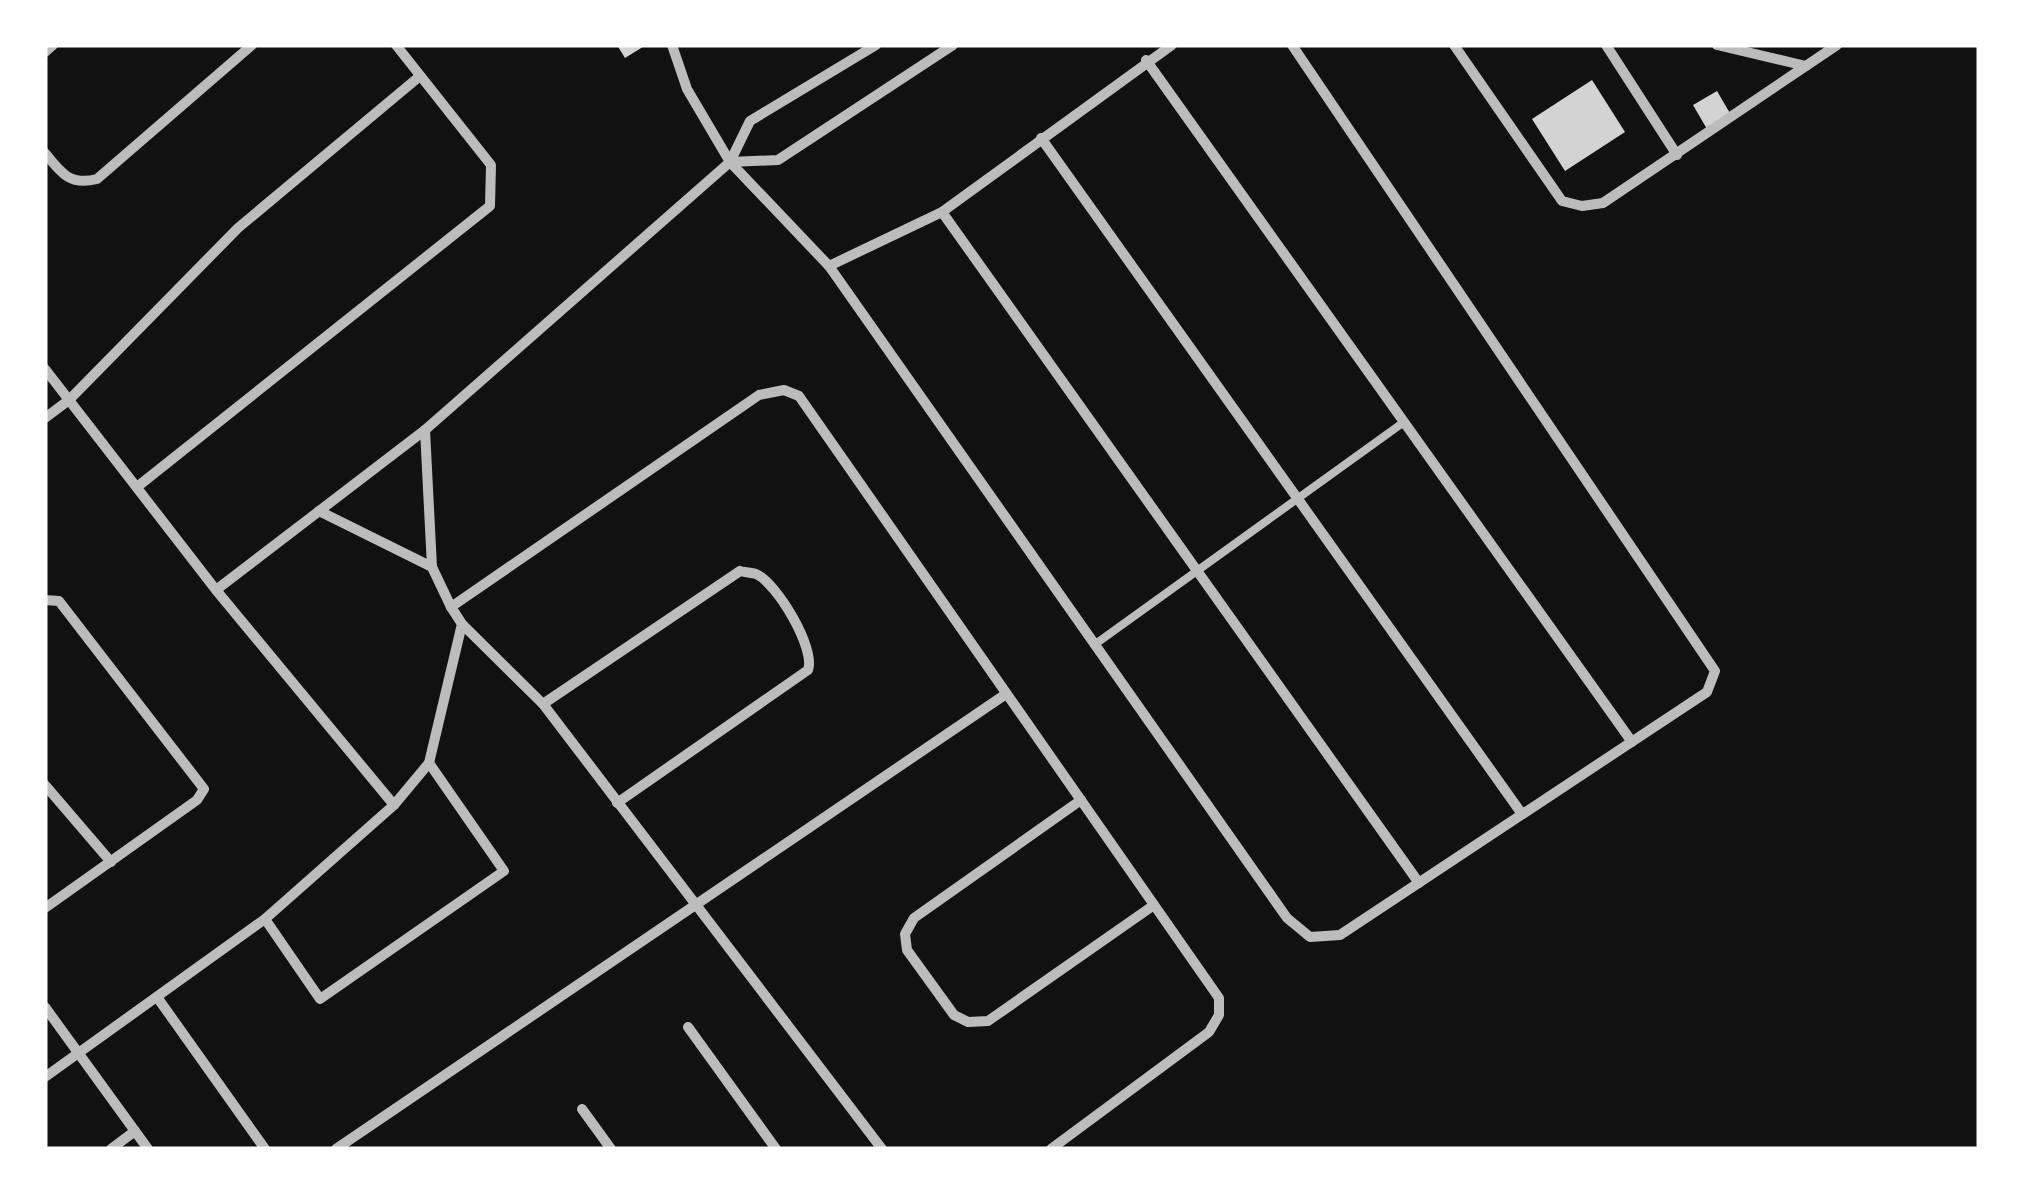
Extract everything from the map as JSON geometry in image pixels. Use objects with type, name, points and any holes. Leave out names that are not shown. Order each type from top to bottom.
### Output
[{"type":"street","points":[[45,52],[53,45]]},
{"type":"street","points":[[45,154],[66,178],[82,183],[97,179],[252,45]]},
{"type":"street","points":[[137,487],[490,206],[491,165],[396,45]]},
{"type":"street","points":[[672,45],[687,89],[730,162],[828,266],[1287,918],[1310,937],[1340,934],[1419,883],[1707,692],[1714,671],[1292,45]]},
{"type":"street","points":[[216,590],[425,430],[730,162],[750,121],[876,45]]},
{"type":"street","points":[[730,162],[778,160],[952,45]]},
{"type":"street","points":[[828,266],[942,212],[1146,60],[1172,45]]},
{"type":"street","points":[[1454,45],[1562,201],[1582,206],[1602,202],[1678,155],[1838,45]]},
{"type":"street","points":[[1606,45],[1678,155]]},
{"type":"street","points":[[1717,45],[1806,66]]},
{"type":"street","points":[[1146,60],[1632,742]]},
{"type":"street","points":[[45,418],[69,400],[238,228],[420,76]]},
{"type":"street","points":[[1041,138],[1522,814]]},
{"type":"street","points":[[942,212],[1419,883]]},
{"type":"street","points":[[45,369],[216,590],[394,805]]},
{"type":"street","points":[[450,607],[758,394],[784,390],[799,396],[1219,998],[1219,1015],[1209,1032],[1051,1149]]},
{"type":"street","points":[[425,430],[432,567],[450,607],[462,624],[543,704],[882,1149]]},
{"type":"street","points":[[319,511],[432,567]]},
{"type":"street","points":[[543,704],[740,572],[755,573],[768,582],[808,642],[813,658],[808,670],[618,803]]},
{"type":"street","points":[[45,600],[60,602],[200,777],[204,788],[196,800],[45,908]]},
{"type":"street","points":[[45,1077],[265,919],[394,805],[428,763],[462,624]]},
{"type":"street","points":[[336,1149],[1006,694]]},
{"type":"street","points":[[265,919],[320,998],[504,871],[428,763]]},
{"type":"street","points":[[45,785],[110,862]]},
{"type":"street","points":[[1081,800],[914,918],[905,934],[907,950],[954,1015],[968,1022],[988,1022],[1154,905]]},
{"type":"street","points":[[158,997],[265,1149]]},
{"type":"street","points":[[45,1007],[148,1149]]},
{"type":"street","points":[[688,1026],[776,1149]]},
{"type":"street","points":[[582,1109],[610,1149]]},
{"type":"street","points":[[111,1149],[134,1131]]},
{"type":"lane","points":[[1094,645],[1404,422]]},
{"type":"building","points":[[617,45],[646,45],[625,58]]},
{"type":"building","points":[[1592,80],[1625,132],[1565,171],[1532,119]]},
{"type":"building","points":[[1717,91],[1731,115],[1707,129],[1693,105]]}]
